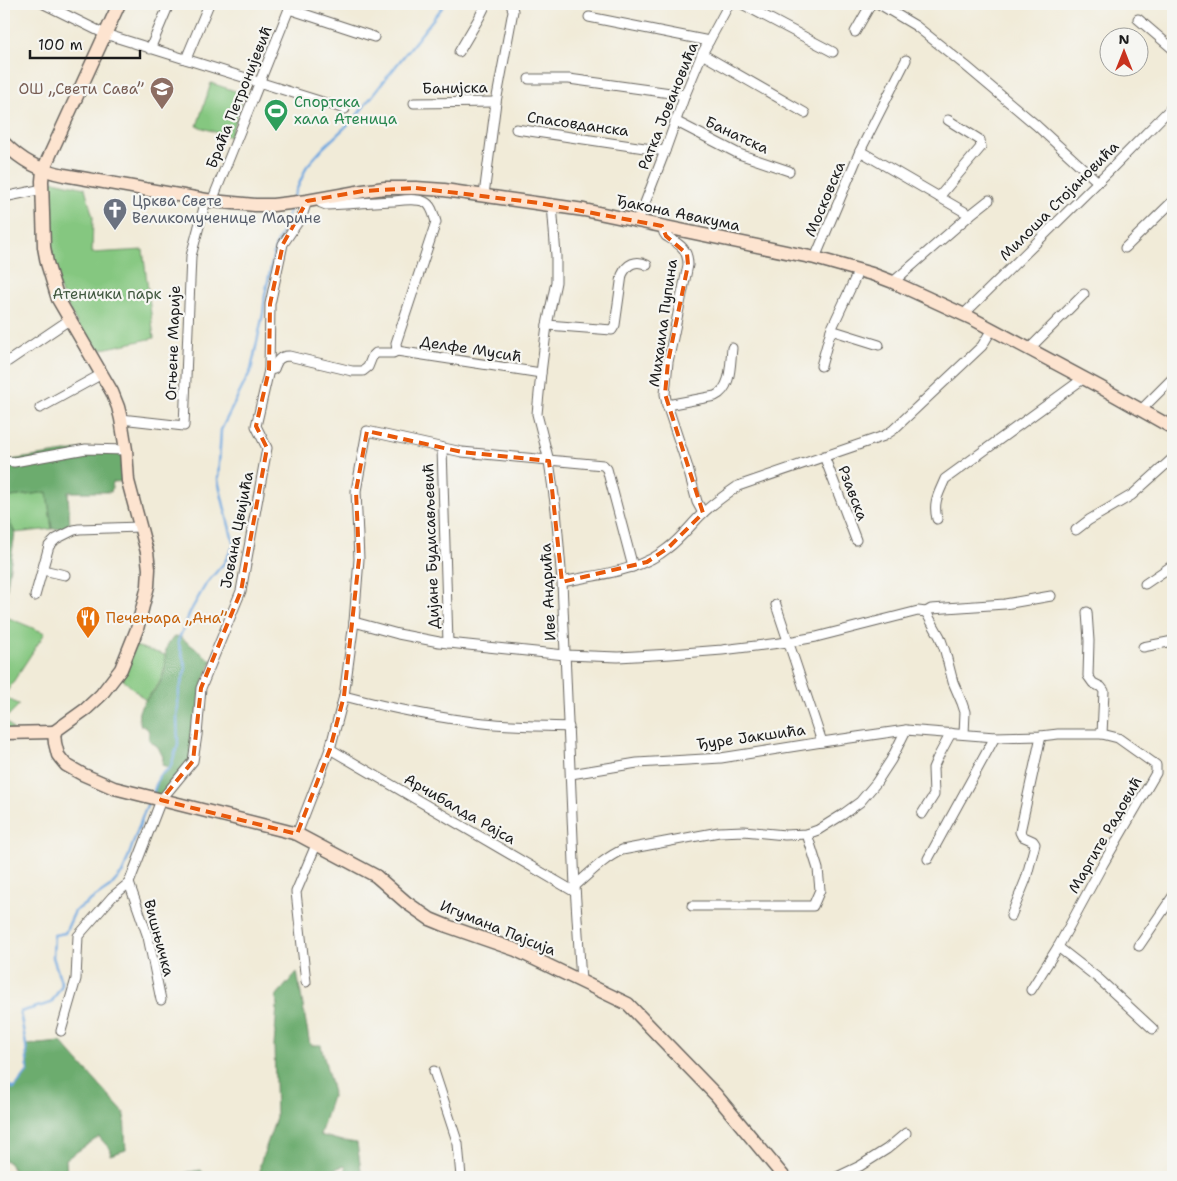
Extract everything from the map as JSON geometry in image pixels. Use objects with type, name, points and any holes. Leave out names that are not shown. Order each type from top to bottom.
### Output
[{"type":"street","points":[[44,4],[105,34],[345,109]]},
{"type":"street","points":[[4,733],[54,732],[86,709],[101,695],[121,669],[128,653],[143,608],[149,576],[147,552],[128,481],[126,450],[118,406],[102,374],[58,299],[44,247],[43,170],[119,4]]},
{"type":"street","points":[[150,48],[169,4]]},
{"type":"street","points":[[186,59],[209,4]]},
{"type":"street","points":[[459,52],[486,4]]},
{"type":"street","points":[[484,195],[496,102],[514,12],[511,4]]},
{"type":"street","name":"Ратка Јовановића","points":[[638,221],[702,54],[729,4]]},
{"type":"street","points":[[742,4],[833,52]]},
{"type":"street","points":[[855,32],[871,4]]},
{"type":"street","points":[[879,4],[916,26],[966,66],[1036,125],[1098,182]]},
{"type":"street","points":[[290,6],[374,37]]},
{"type":"street","name":"Браћа Петронијевић","points":[[209,201],[290,6]]},
{"type":"street","points":[[589,17],[709,41]]},
{"type":"street","points":[[1138,19],[1173,48]]},
{"type":"street","points":[[702,54],[805,113]]},
{"type":"street","name":"Московска","points":[[814,258],[860,151],[906,60]]},
{"type":"street","points":[[529,78],[570,78],[685,95]]},
{"type":"street","name":"Банијска","points":[[414,103],[496,102]]},
{"type":"street","name":"Милоша Стојановића","points":[[963,314],[1173,106]]},
{"type":"street","points":[[939,197],[981,147],[980,140],[948,120]]},
{"type":"street","name":"Банатска","points":[[676,121],[739,154],[789,171]]},
{"type":"street","name":"Спасовданска","points":[[516,129],[665,151]]},
{"type":"street","name":"Ђакона Авакума","points":[[4,143],[24,160],[43,170],[209,201],[255,206],[310,201],[363,191],[416,188],[552,204],[814,258],[859,270],[893,282],[963,314],[1173,428]]},
{"type":"street","points":[[860,151],[970,215]]},
{"type":"street","points":[[4,197],[43,189]]},
{"type":"street","points":[[269,370],[274,369],[279,358],[290,356],[352,371],[363,371],[368,367],[376,353],[393,354],[397,351],[396,343],[436,222],[429,204],[424,201],[401,200],[326,205],[310,201]]},
{"type":"street","points":[[893,282],[989,200]]},
{"type":"street","points":[[1125,248],[1173,200]]},
{"type":"street","name":"Огњене Марије","points":[[121,419],[184,426],[191,256],[209,201]]},
{"type":"street","name":"Јована Цвијића","points":[[129,883],[161,800],[193,761],[201,688],[241,591],[267,448],[256,426],[269,370],[270,304],[283,244],[310,201]]},
{"type":"street","name":"Иве Андрића","points":[[552,204],[556,282],[547,326],[536,414],[549,461],[556,510],[562,582],[575,890],[581,981]]},
{"type":"street","name":"Михаила Пупина","points":[[662,226],[666,236],[684,249],[688,259],[668,362],[666,394],[667,405],[697,502],[703,513]]},
{"type":"street","points":[[547,326],[612,330],[615,325],[623,271],[633,262],[647,265]]},
{"type":"street","points":[[821,366],[831,330],[859,270]]},
{"type":"street","points":[[1029,349],[1084,294]]},
{"type":"street","points":[[4,364],[69,320]]},
{"type":"street","points":[[562,582],[633,567],[647,562],[668,548],[703,513],[738,486],[884,436],[893,430],[982,346],[992,329]]},
{"type":"street","points":[[831,330],[879,345]]},
{"type":"street","name":"Михаила Пупина","points":[[667,405],[715,396],[722,392],[727,384],[732,348]]},
{"type":"street","name":"Делфе Мусић","points":[[397,351],[540,373]]},
{"type":"street","points":[[40,408],[102,374]]},
{"type":"street","points":[[937,519],[935,508],[945,479],[1084,378]]},
{"type":"street","points":[[1141,410],[1173,378]]},
{"type":"street","points":[[297,834],[330,749],[344,696],[354,622],[359,559],[356,491],[367,431],[462,452],[603,466],[607,469],[633,567]]},
{"type":"street","name":"Дијане Будисављевић","points":[[442,448],[448,644]]},
{"type":"street","points":[[4,461],[14,462],[86,449],[126,450]]},
{"type":"street","name":"Рзавска","points":[[824,456],[856,540]]},
{"type":"street","points":[[1076,530],[1089,520],[1132,495],[1173,458]]},
{"type":"street","points":[[35,596],[49,546],[56,539],[79,529],[140,527]]},
{"type":"street","points":[[1145,584],[1173,565]]},
{"type":"street","points":[[43,570],[65,576]]},
{"type":"street","points":[[354,622],[398,634],[448,644],[565,655],[618,657],[671,654],[788,642],[816,637],[918,610],[926,612],[931,609],[1005,604],[1051,596]]},
{"type":"street","points":[[776,605],[822,742]]},
{"type":"street","points":[[926,612],[940,637],[953,682],[965,712],[964,734]]},
{"type":"street","points":[[1086,612],[1089,642],[1088,676],[1093,683],[1104,691],[1102,734]]},
{"type":"street","points":[[1143,647],[1173,641]]},
{"type":"street","points":[[344,696],[388,708],[486,724],[569,728]]},
{"type":"street","points":[[575,890],[596,866],[622,850],[719,832],[744,831],[785,835],[806,834],[818,830],[860,802],[876,783],[891,760],[906,730]]},
{"type":"street","name":"Маргите Радовић","points":[[906,730],[995,737],[1102,734],[1118,738],[1156,764],[1156,773],[1103,864],[1058,947],[1031,990]]},
{"type":"street","name":"Ђуре Јакшића","points":[[571,774],[637,763],[721,758],[906,730]]},
{"type":"street","name":"Игумана Пајсија","points":[[54,732],[58,755],[66,765],[82,774],[114,788],[297,834],[376,876],[407,904],[430,918],[447,926],[516,950],[628,1004],[716,1095],[784,1177]]},
{"type":"street","points":[[922,814],[934,795],[934,768],[951,733]]},
{"type":"street","points":[[1011,916],[1026,879],[1035,844],[1034,841],[1022,836],[1020,832],[1041,736]]},
{"type":"street","points":[[928,859],[995,737]]},
{"type":"street","name":"Арчибалда Рајса","points":[[330,749],[575,890]]},
{"type":"street","points":[[692,906],[813,906],[820,890],[818,870],[806,834]]},
{"type":"street","points":[[306,982],[296,892],[316,845]]},
{"type":"street","points":[[61,1031],[76,979],[78,936],[112,897],[129,883]]},
{"type":"street","name":"Вишњичка","points":[[129,883],[148,938],[161,1000]]},
{"type":"street","points":[[1139,946],[1173,896]]},
{"type":"street","points":[[1058,947],[1099,979],[1153,1029]]},
{"type":"street","points":[[434,1071],[458,1144],[461,1177]]},
{"type":"street","points":[[837,1177],[860,1166],[887,1149],[906,1133]]},
{"type":"highlighted area","points":[[416,188],[539,203],[662,226],[666,236],[687,254],[688,265],[668,362],[665,394],[703,513],[668,548],[647,562],[562,582],[549,461],[462,452],[367,431],[356,491],[359,559],[344,696],[330,749],[297,834],[161,800],[193,761],[201,688],[241,591],[267,448],[256,426],[269,370],[270,304],[283,244],[307,201],[363,191]]},
{"type":"green space","points":[[211,83],[244,94],[230,137],[197,126]]},
{"type":"green space","name":"Атенички парк","points":[[54,181],[85,188],[93,217],[92,253],[143,250],[154,338],[93,351],[65,302],[54,274],[46,238],[49,186],[50,182]]},
{"type":"green space","points":[[86,449],[126,450],[128,481],[113,482],[111,492],[68,492],[70,528],[52,529],[47,492],[4,498],[4,461]]},
{"type":"green space","points":[[47,492],[52,529],[15,533],[4,511],[4,498]]},
{"type":"green space","points":[[4,511],[15,533],[4,607]]},
{"type":"green space","points":[[4,616],[45,633],[4,696]]},
{"type":"green space","points":[[179,636],[212,661],[201,688],[193,761],[161,800],[154,792],[159,776],[170,768],[162,765],[163,757],[158,747],[149,740],[146,728],[141,725],[139,712],[161,681],[165,670],[167,645],[173,638]]},
{"type":"green space","points":[[132,645],[165,655],[161,680],[145,700],[117,674]]},
{"type":"green space","points":[[4,696],[19,705],[5,719],[15,732],[4,733]]},
{"type":"green space","points":[[297,972],[310,1045],[321,1045],[333,1093],[320,1135],[357,1143],[362,1177],[348,1177],[345,1166],[330,1170],[324,1177],[260,1177],[260,1164],[276,1118],[274,1046],[276,996]]},
{"type":"green space","points":[[61,1042],[124,1113],[126,1150],[110,1155],[111,1150],[99,1137],[66,1159],[67,1177],[19,1177],[6,1160],[4,1161],[4,1082],[14,1089],[28,1071],[26,1045]]},
{"type":"green space","points":[[201,1170],[206,1177],[172,1177],[189,1172]]},
{"type":"waterway","points":[[293,198],[307,166],[354,119],[445,4]]},
{"type":"waterway","points":[[153,794],[159,776],[170,768],[178,745],[177,717],[179,691],[186,668],[178,641],[190,612],[206,584],[224,563],[234,545],[218,480],[221,430],[251,370],[275,248],[290,208]]},
{"type":"waterway","points":[[4,1082],[14,1089],[28,1071],[26,1045],[20,1012],[51,1003],[62,985],[53,957],[54,935],[65,933],[75,911],[110,887],[123,872],[149,801]]},
{"type":"place","name":"ОШ „Свети Сава”","points":[[162,110]]},
{"type":"place","name":"Спортска хала Атеница","points":[[276,132]]},
{"type":"place","name":"Црква Свете Великомученице Марине","points":[[115,231]]},
{"type":"place","name":"Печењара „Ана”","points":[[88,639]]}]
